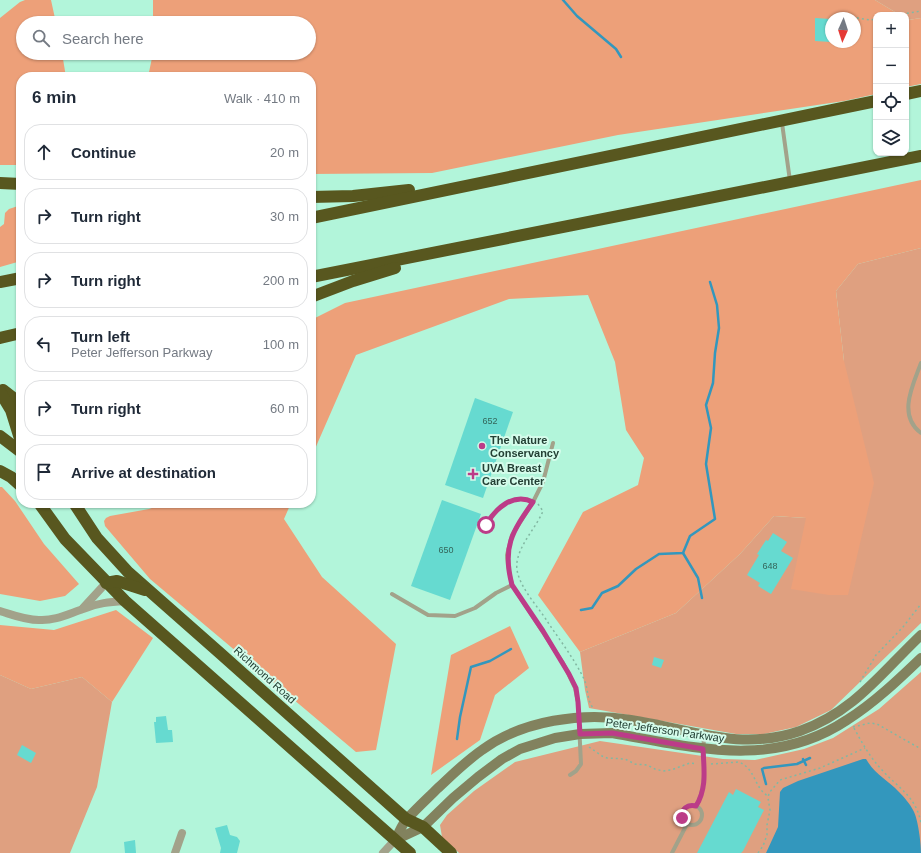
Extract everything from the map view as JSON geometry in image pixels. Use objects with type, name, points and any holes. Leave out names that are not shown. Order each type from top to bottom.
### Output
[{"type":"highway","points":[[909,93],[921,91]]},
{"type":"highway","points":[[316,217],[873,101]]},
{"type":"highway","points":[[316,276],[921,156]]},
{"type":"highway","points":[[316,197],[383,194],[452,182],[531,172]]},
{"type":"highway","points":[[0,183],[16,184]]},
{"type":"highway","points":[[0,189],[16,188]]},
{"type":"highway","points":[[316,294],[373,274],[407,264],[451,255],[479,244]]},
{"type":"highway","points":[[0,282],[16,279]]},
{"type":"highway","points":[[0,337],[16,335]]},
{"type":"highway","points":[[0,388],[16,400]]},
{"type":"highway","points":[[0,392],[11,410],[16,426]]},
{"type":"highway","points":[[0,436],[16,448]]},
{"type":"highway","points":[[0,471],[16,482]]},
{"type":"highway","points":[[42,508],[65,539],[125,601],[410,853]]},
{"type":"highway","name":"Richmond Road","points":[[77,508],[97,538],[118,562],[149,592],[406,819],[422,827],[451,853]]},
{"type":"highway","points":[[87,508],[97,538]]},
{"type":"highway","points":[[106,583],[117,581],[149,592]]},
{"type":"street","points":[[82,609],[106,583]]},
{"type":"street","points":[[0,611],[16,617],[50,620],[106,602],[125,601]]},
{"type":"street","name":"Peter Jefferson Parkway","points":[[395,840],[406,819],[462,766],[494,742],[529,728],[551,721],[579,717],[607,717],[632,720],[704,735],[733,739],[763,738],[785,735],[817,724],[847,706],[866,691],[921,635]]},
{"type":"street","name":"Peter Jefferson Parkway","points":[[395,840],[422,827],[453,798],[502,760],[520,749],[539,742],[580,734],[612,733],[703,749],[736,751],[788,746],[819,736],[833,729],[860,711],[921,658]]},
{"type":"street","points":[[175,853],[182,833]]},
{"type":"street","points":[[383,853],[395,840]]},
{"type":"lane","points":[[782,120],[790,182]]},
{"type":"lane","points":[[921,363],[909,398],[908,415],[915,428],[921,433]]},
{"type":"lane","points":[[553,443],[543,482],[533,502],[518,523],[512,535],[507,555],[512,585],[543,631],[576,688],[581,764],[576,771],[570,775]]},
{"type":"lane","points":[[392,594],[428,615],[455,616],[475,608],[496,593],[512,585]]},
{"type":"lane","points":[[696,806],[701,797],[704,785],[704,735]]},
{"type":"lane","points":[[687,824],[682,818],[683,810],[688,806],[696,806]]},
{"type":"lane","points":[[687,824],[695,824],[700,819],[701,812],[696,806]]},
{"type":"lane","points":[[672,853],[687,824]]},
{"type":"path","points":[[909,12],[921,10]]},
{"type":"path","points":[[861,18],[873,20]]},
{"type":"path","points":[[486,525],[493,514],[502,505],[518,499],[525,499],[541,506],[543,511],[529,534],[519,555],[517,567],[524,589],[584,677],[589,702],[594,712]]},
{"type":"path","points":[[854,728],[869,755],[882,770],[896,782],[913,802],[919,813],[921,823]]},
{"type":"path","points":[[589,747],[607,758],[625,758],[635,764],[647,765],[663,771],[671,770],[690,762],[704,764],[735,762],[743,764],[749,770],[760,791],[768,796]]},
{"type":"path","points":[[758,853],[763,846],[767,835],[770,810],[768,796],[780,780],[820,768],[865,748]]},
{"type":"shaded area","points":[[25,0],[51,0],[54,16],[16,16],[16,60],[63,60],[65,72],[16,72],[16,165],[0,165],[0,18],[20,2]]},
{"type":"shaded area","points":[[153,0],[875,0],[895,12],[873,12],[873,95],[844,101],[618,135],[432,173],[316,174],[316,72],[149,72],[152,60],[316,60],[316,16],[153,16]]},
{"type":"shaded area","points":[[875,0],[921,0],[921,18],[909,20],[909,12],[895,12]]},
{"type":"shaded area","points":[[921,18],[921,84],[909,86],[909,48],[909,20]]},
{"type":"shaded area","points":[[921,180],[921,248],[858,264],[836,291],[844,361],[874,483],[848,595],[829,595],[791,589],[806,518],[774,516],[740,554],[676,613],[580,652],[538,595],[583,512],[638,485],[644,458],[626,430],[615,362],[588,295],[509,299],[356,355],[316,447],[316,318],[345,303]]},
{"type":"shaded area","points":[[16,207],[16,262],[0,267],[0,227],[4,224],[5,213],[9,209]]},
{"type":"shaded area","points":[[921,248],[921,623],[831,710],[796,727],[764,734],[736,734],[589,708],[580,652],[676,613],[740,554],[774,516],[806,518],[844,361],[836,291],[858,264]]},
{"type":"shaded area","points":[[0,487],[2,487],[15,501],[16,508],[20,508],[44,544],[79,584],[65,596],[40,601],[0,594]]},
{"type":"shaded area","points":[[289,508],[284,519],[322,577],[396,644],[376,750],[356,752],[150,579],[105,526],[104,521],[110,516],[149,509]]},
{"type":"shaded area","points":[[116,610],[153,638],[112,702],[82,677],[31,689],[0,675],[0,625],[54,630]]},
{"type":"shaded area","points":[[510,626],[529,668],[495,695],[480,740],[431,775],[451,655]]},
{"type":"shaded area","points":[[921,672],[921,853],[459,853],[442,837],[440,825],[447,815],[474,791],[515,762],[600,741],[723,759],[755,760],[804,749],[833,738],[879,709]]},
{"type":"shaded area","points":[[0,675],[31,689],[82,677],[112,702],[97,787],[70,853],[0,853]]},
{"type":"water","points":[[866,759],[874,770],[899,792],[912,808],[918,824],[921,853],[766,853],[778,827],[780,792],[783,788],[798,781]]},
{"type":"building","points":[[815,18],[825,19],[825,42],[815,41]]},
{"type":"building","points":[[475,398],[513,412],[483,498],[445,485]]},
{"type":"building","points":[[442,500],[481,514],[450,600],[411,586]]},
{"type":"building","points":[[773,533],[787,542],[781,551],[793,558],[771,594],[758,586],[760,583],[747,575],[759,555],[757,554],[766,540],[768,541]]},
{"type":"building","points":[[654,657],[664,660],[661,668],[652,665]]},
{"type":"building","points":[[166,716],[168,730],[172,730],[173,742],[156,743],[154,722],[156,722],[156,717]]},
{"type":"building","points":[[22,745],[36,753],[31,763],[17,755]]},
{"type":"building","points":[[736,789],[761,802],[758,807],[764,810],[743,851],[741,853],[697,853],[729,792],[733,795]]},
{"type":"building","points":[[227,825],[230,835],[237,837],[240,841],[237,853],[220,853],[221,848],[215,828]]},
{"type":"building","points":[[135,840],[136,853],[125,853],[124,842]]},
{"type":"waterway","points":[[563,0],[577,16],[616,49],[621,57]]},
{"type":"waterway","points":[[581,610],[592,608],[602,593],[618,586],[636,569],[659,554],[683,553],[690,536],[715,519],[706,464],[711,428],[706,405],[713,383],[715,353],[719,328],[717,305],[710,282]]},
{"type":"waterway","points":[[683,553],[698,578],[702,598]]},
{"type":"waterway","points":[[457,739],[460,717],[471,667],[490,661],[511,649]]},
{"type":"waterway","points":[[766,784],[762,769],[797,764],[810,758]]},
{"type":"waterway","points":[[803,759],[806,765]]},
{"type":"place","name":"The Nature Conservancy","points":[[482,446]]},
{"type":"place","name":"UVA Breast Care Center","points":[[473,474]]},
{"type":"route","points":[[486,525],[497,508],[510,501],[525,499],[533,502],[518,523],[512,535],[507,555],[510,576],[512,585],[563,663],[576,688],[580,734],[612,733],[703,749],[705,776],[701,797],[696,806],[688,806],[683,810],[682,818]]}]
